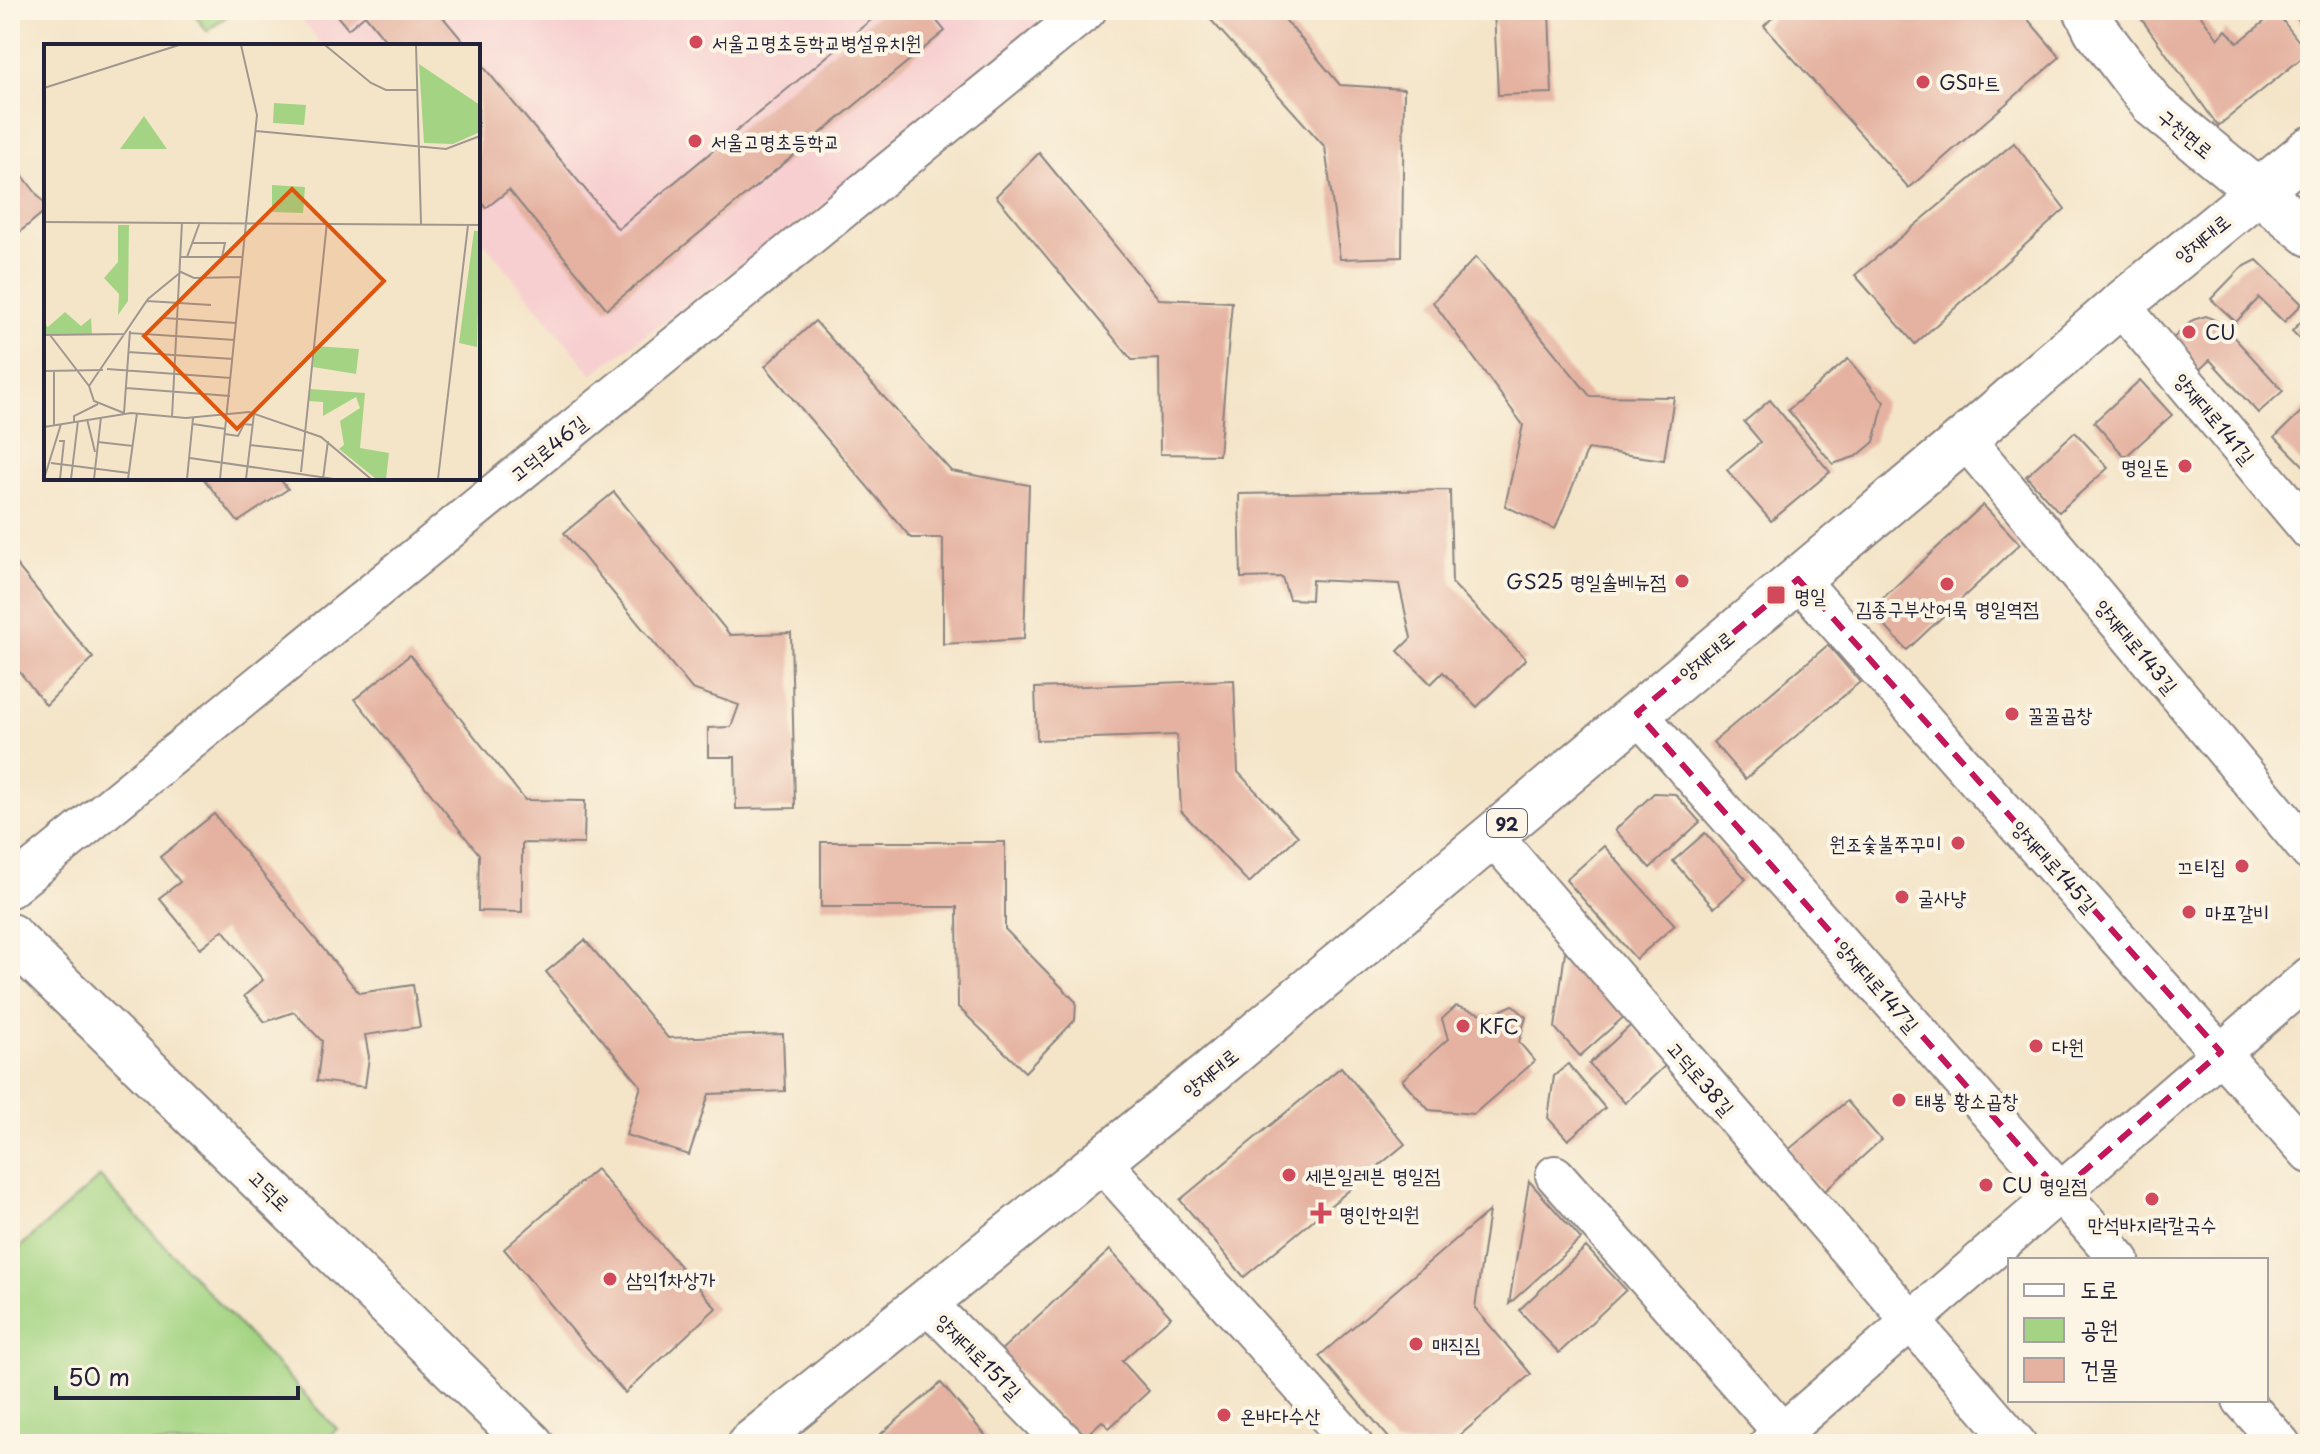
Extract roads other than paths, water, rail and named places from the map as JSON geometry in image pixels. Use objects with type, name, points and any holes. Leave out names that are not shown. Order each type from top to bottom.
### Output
[{"type":"main road","name":"구천면로","points":[[2086,10],[2096,30],[2153,105],[2310,234]]},
{"type":"main road","name":"양재대로","points":[[750,1444],[1211,1072],[1965,439],[2120,305],[2310,149]]},
{"type":"main road","name":"고덕로","points":[[10,936],[531,1444]]},
{"type":"street","name":"고덕로46길","points":[[10,888],[1087,10]]},
{"type":"street","name":"양재대로141길","points":[[2120,305],[2310,531]]},
{"type":"street","name":"양재대로143길","points":[[1965,439],[2310,852]]},
{"type":"street","name":"양재대로145길","points":[[1798,579],[2310,1154]]},
{"type":"street","name":"양재대로147길","points":[[1637,713],[2118,1258]]},
{"type":"street","name":"고덕로38길","points":[[1492,835],[2017,1444]]},
{"type":"street","points":[[1555,1175],[1781,1440],[1910,1321],[2310,976]]},
{"type":"street","points":[[1101,1161],[1353,1444]]},
{"type":"street","name":"양재대로151길","points":[[926,1302],[1066,1444]]},
{"type":"street","points":[[2244,1402],[2281,1444]]},
{"type":"place","name":"서울고명초등학교병설유치원","points":[[696,42]]},
{"type":"place","name":"GS마트","points":[[1923,82]]},
{"type":"place","name":"서울고명초등학교","points":[[695,141]]},
{"type":"place","name":"CU","points":[[2189,332]]},
{"type":"place","name":"명일돈","points":[[2185,466]]},
{"type":"place","name":"GS25 명일솔베뉴점","points":[[1682,581]]},
{"type":"place","name":"김종구부산어묵 명일역점","points":[[1947,584]]},
{"type":"place","name":"명일","points":[[1776,595]]},
{"type":"place","name":"꿀꿀곱창","points":[[2012,714]]},
{"type":"place","name":"원조숯불쭈꾸미","points":[[1958,843]]},
{"type":"place","name":"끄티집","points":[[2242,866]]},
{"type":"place","name":"굴사냥","points":[[1902,897]]},
{"type":"place","name":"마포갈비","points":[[2189,912]]},
{"type":"place","name":"KFC","points":[[1463,1026]]},
{"type":"place","name":"다원","points":[[2036,1046]]},
{"type":"place","name":"태봉 황소곱창","points":[[1899,1100]]},
{"type":"place","name":"세븐일레븐 명일점","points":[[1289,1175]]},
{"type":"place","name":"CU 명일점","points":[[1986,1185]]},
{"type":"place","name":"만석바지락칼국수","points":[[2152,1199]]},
{"type":"place","name":"명인한의원","points":[[1321,1213]]},
{"type":"place","name":"삼익1차상가","points":[[610,1279]]},
{"type":"place","name":"매직짐","points":[[1416,1344]]},
{"type":"place","name":"온바다수산","points":[[1224,1415]]}]
